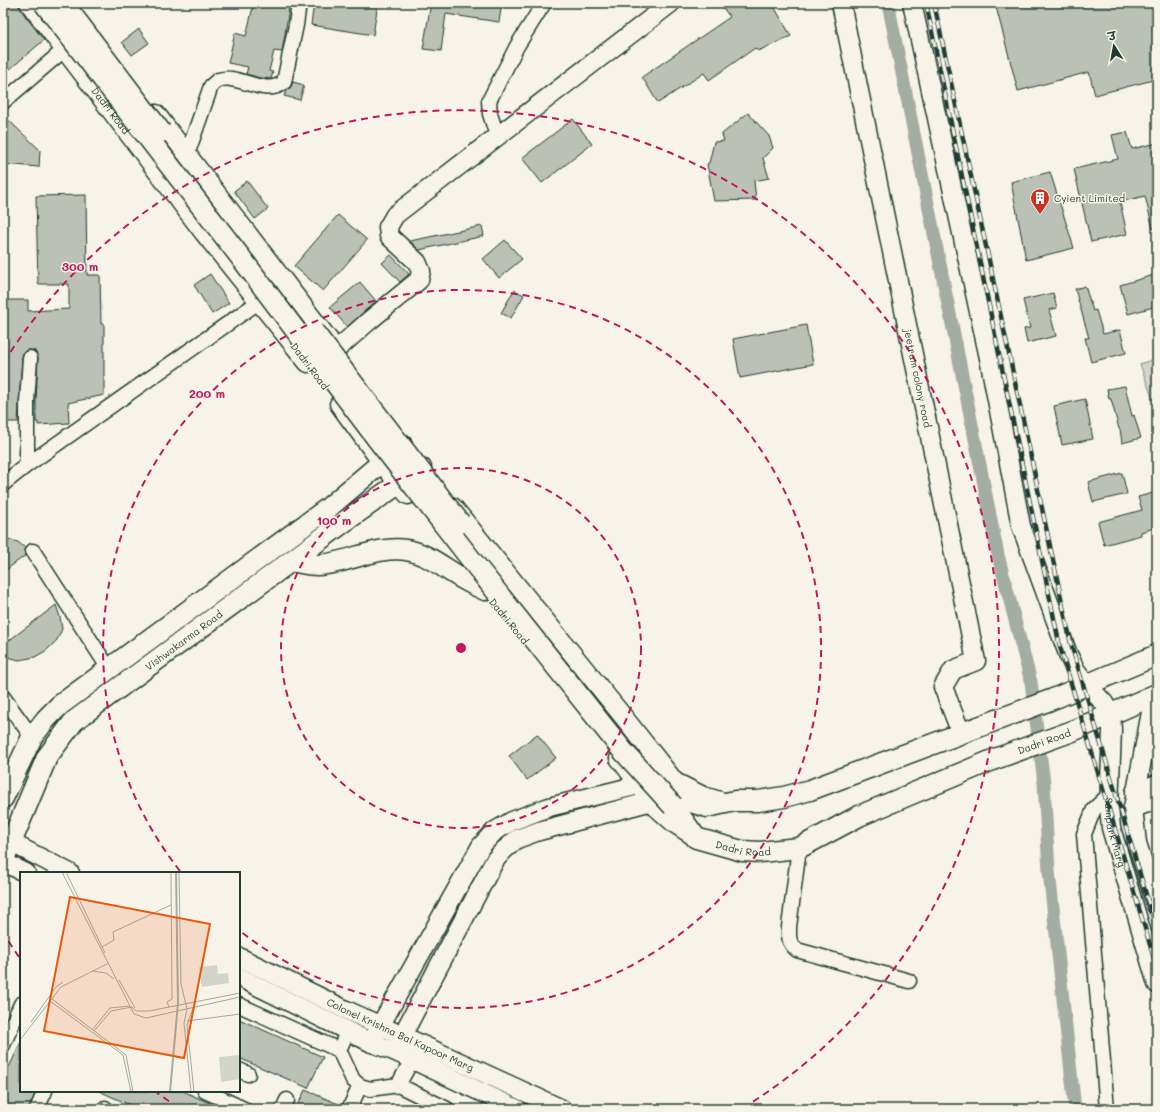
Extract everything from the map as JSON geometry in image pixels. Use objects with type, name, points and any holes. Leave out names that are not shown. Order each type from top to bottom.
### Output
[{"type":"main road","points":[[44,3],[245,262],[468,556],[623,751],[675,795],[707,807],[735,801],[758,801],[784,797],[810,790],[1054,699],[1157,655]]},
{"type":"main road","points":[[63,3],[239,235],[378,414],[545,636],[630,742],[675,795],[696,838]]},
{"type":"main road","name":"Vishwakarma Road","points":[[3,798],[32,737],[46,719],[60,705],[328,508],[404,443]]},
{"type":"main road","name":"Vishwakarma Road","points":[[13,866],[12,842],[47,757],[74,721],[344,522],[422,468]]},
{"type":"main road","points":[[291,561],[319,565],[381,551],[396,549],[406,550],[431,560],[464,580],[485,590]]},
{"type":"main road","name":"Dadri Road","points":[[696,838],[742,851],[760,852],[800,848],[859,816],[995,759],[1070,732],[1155,695]]},
{"type":"street","name":"Dadri Road","points":[[29,3],[204,233],[315,372],[382,463],[485,590],[657,808],[675,824],[696,838]]},
{"type":"street","points":[[74,3],[187,155],[336,350],[422,468],[662,766],[675,795],[539,831],[517,839],[504,850],[495,860],[398,1043]]},
{"type":"street","points":[[187,155],[211,86],[218,80],[230,79],[270,88],[279,87],[284,82],[299,3]]},
{"type":"street","points":[[497,136],[490,114],[489,101],[517,46],[544,3]]},
{"type":"street","points":[[336,350],[419,280],[420,271],[417,262],[389,236],[388,227],[395,215],[671,3]]},
{"type":"street","name":"jeetram colony road","points":[[840,3],[976,662],[953,670],[943,687],[961,733]]},
{"type":"street","points":[[912,3],[989,358],[1021,526],[1068,654],[1075,669],[1087,685],[1104,702],[1111,715]]},
{"type":"street","points":[[3,102],[65,49]]},
{"type":"street","points":[[3,484],[27,465],[260,302],[284,282]]},
{"type":"street","points":[[27,465],[27,402],[30,358]]},
{"type":"street","points":[[33,551],[109,669]]},
{"type":"street","name":"Sampark Marg","points":[[1155,695],[1134,800],[1137,843],[1157,907]]},
{"type":"street","points":[[3,697],[32,737]]},
{"type":"street","name":"Sampark Marg","points":[[1111,715],[1112,730],[1109,807],[1111,828],[1157,984]]},
{"type":"street","points":[[372,1043],[380,1026],[481,846],[495,831],[512,821],[549,807],[639,785],[662,766]]},
{"type":"street","points":[[1134,800],[1157,784]]},
{"type":"street","points":[[1107,1109],[1084,834],[1094,808],[1110,794]]},
{"type":"street","points":[[1134,800],[1157,800]]},
{"type":"street","points":[[12,842],[68,872]]},
{"type":"street","points":[[800,848],[789,927],[789,939],[791,945],[797,950],[909,981]]},
{"type":"street","name":"Colonel Krishna Bal Kapoor Marg","points":[[240,957],[380,1026],[398,1043],[412,1060],[517,1109]]},
{"type":"street","name":"Colonel Krishna Bal Kapoor Marg","points":[[240,978],[372,1043],[398,1043],[562,1109]]},
{"type":"street","points":[[240,1005],[339,1050],[353,1080],[360,1086],[370,1089],[398,1084],[447,1109]]},
{"type":"street","points":[[3,1045],[20,1006]]},
{"type":"street","points":[[339,1050],[348,1030]]},
{"type":"street","points":[[398,1084],[412,1060]]},
{"type":"street","points":[[349,1109],[360,1086]]},
{"type":"street","points":[[37,1109],[45,1092]]},
{"type":"street","points":[[207,1092],[244,1109]]},
{"type":"shaded area","points":[[1157,358],[1157,411],[1140,364]]},
{"type":"building","points":[[3,3],[17,3],[44,40],[3,75]]},
{"type":"building","points":[[254,3],[290,3],[282,52],[274,51],[269,71],[273,72],[271,79],[246,74],[248,67],[228,63],[235,33],[246,36]]},
{"type":"building","points":[[314,3],[378,3],[373,35],[311,25]]},
{"type":"building","points":[[431,3],[502,3],[499,22],[446,14],[441,51],[423,49]]},
{"type":"building","points":[[719,3],[772,3],[791,36],[758,51],[755,48],[709,80],[704,73],[658,103],[642,77],[730,17]]},
{"type":"building","points":[[995,3],[1157,3],[1157,79],[1095,95],[1089,72],[1018,91]]},
{"type":"building","points":[[139,29],[149,43],[132,55],[122,42]]},
{"type":"building","points":[[293,82],[304,85],[300,100],[284,96]]},
{"type":"building","points":[[748,113],[769,136],[773,148],[763,158],[769,178],[754,181],[756,200],[714,201],[707,164],[709,163],[714,142],[724,141],[722,134]]},
{"type":"building","points":[[3,115],[40,150],[39,167],[3,164]]},
{"type":"building","points":[[573,119],[592,144],[542,183],[522,158]]},
{"type":"building","points":[[1127,132],[1132,149],[1157,143],[1157,228],[1153,229],[1145,196],[1120,202],[1127,234],[1091,242],[1074,169],[1118,159],[1112,135]]},
{"type":"building","name":"Cyient Limited","points":[[1050,172],[1074,248],[1026,260],[1011,182]]},
{"type":"building","points":[[247,181],[268,209],[255,219],[234,191]]},
{"type":"building","points":[[86,195],[87,275],[100,275],[101,324],[104,324],[104,395],[68,403],[69,423],[38,425],[38,422],[36,422],[36,402],[38,358],[35,351],[27,350],[23,353],[22,357],[18,422],[3,422],[3,300],[28,300],[28,311],[69,309],[69,284],[38,284],[36,196]]},
{"type":"building","points":[[338,215],[367,240],[323,291],[294,266]]},
{"type":"building","points":[[482,226],[484,236],[419,250],[410,241]]},
{"type":"building","points":[[505,240],[522,259],[499,278],[483,259]]},
{"type":"building","points":[[391,255],[409,274],[400,282],[382,263]]},
{"type":"building","points":[[210,274],[229,303],[212,314],[194,285]]},
{"type":"building","points":[[1157,274],[1157,306],[1128,314],[1120,285]]},
{"type":"building","points":[[360,282],[376,301],[347,327],[330,307]]},
{"type":"building","points":[[1085,286],[1093,311],[1096,310],[1103,334],[1120,330],[1126,353],[1091,362],[1085,338],[1089,338],[1075,289]]},
{"type":"building","points":[[514,290],[524,295],[511,318],[501,313]]},
{"type":"building","points":[[1053,293],[1057,308],[1049,310],[1056,336],[1027,343],[1024,329],[1030,328],[1023,300]]},
{"type":"building","points":[[806,325],[813,364],[740,378],[733,339]]},
{"type":"building","points":[[1125,386],[1132,416],[1134,415],[1141,438],[1122,443],[1120,429],[1107,389]]},
{"type":"building","points":[[1085,399],[1093,439],[1062,445],[1054,406]]},
{"type":"building","points":[[1122,473],[1127,494],[1093,502],[1088,482]]},
{"type":"building","points":[[1157,492],[1157,527],[1141,532],[1141,535],[1104,545],[1098,522],[1142,510],[1138,497]]},
{"type":"building","points":[[3,538],[18,542],[25,548],[26,555],[3,572]]},
{"type":"building","points":[[56,605],[62,629],[57,640],[47,650],[35,657],[19,660],[8,657],[3,652],[3,645]]},
{"type":"building","points":[[537,734],[556,758],[527,780],[509,756]]},
{"type":"building","points":[[240,1019],[323,1057],[308,1088],[240,1058]]},
{"type":"building","points":[[20,1044],[20,1092],[36,1092],[29,1109],[3,1109],[3,1080]]},
{"type":"building","points":[[305,1090],[341,1105],[341,1109],[296,1109]]},
{"type":"building","points":[[101,1092],[185,1092],[222,1109],[139,1109]]},
{"type":"waterway","points":[[888,3],[998,555],[1031,682],[1044,783],[1049,871],[1075,1109]]},
{"type":"railway","points":[[926,3],[1060,647],[1157,968]]},
{"type":"railway","points":[[934,3],[1071,644],[1157,931]]},
{"type":"place","name":"Cyient Limited","points":[[1040,215]]}]
